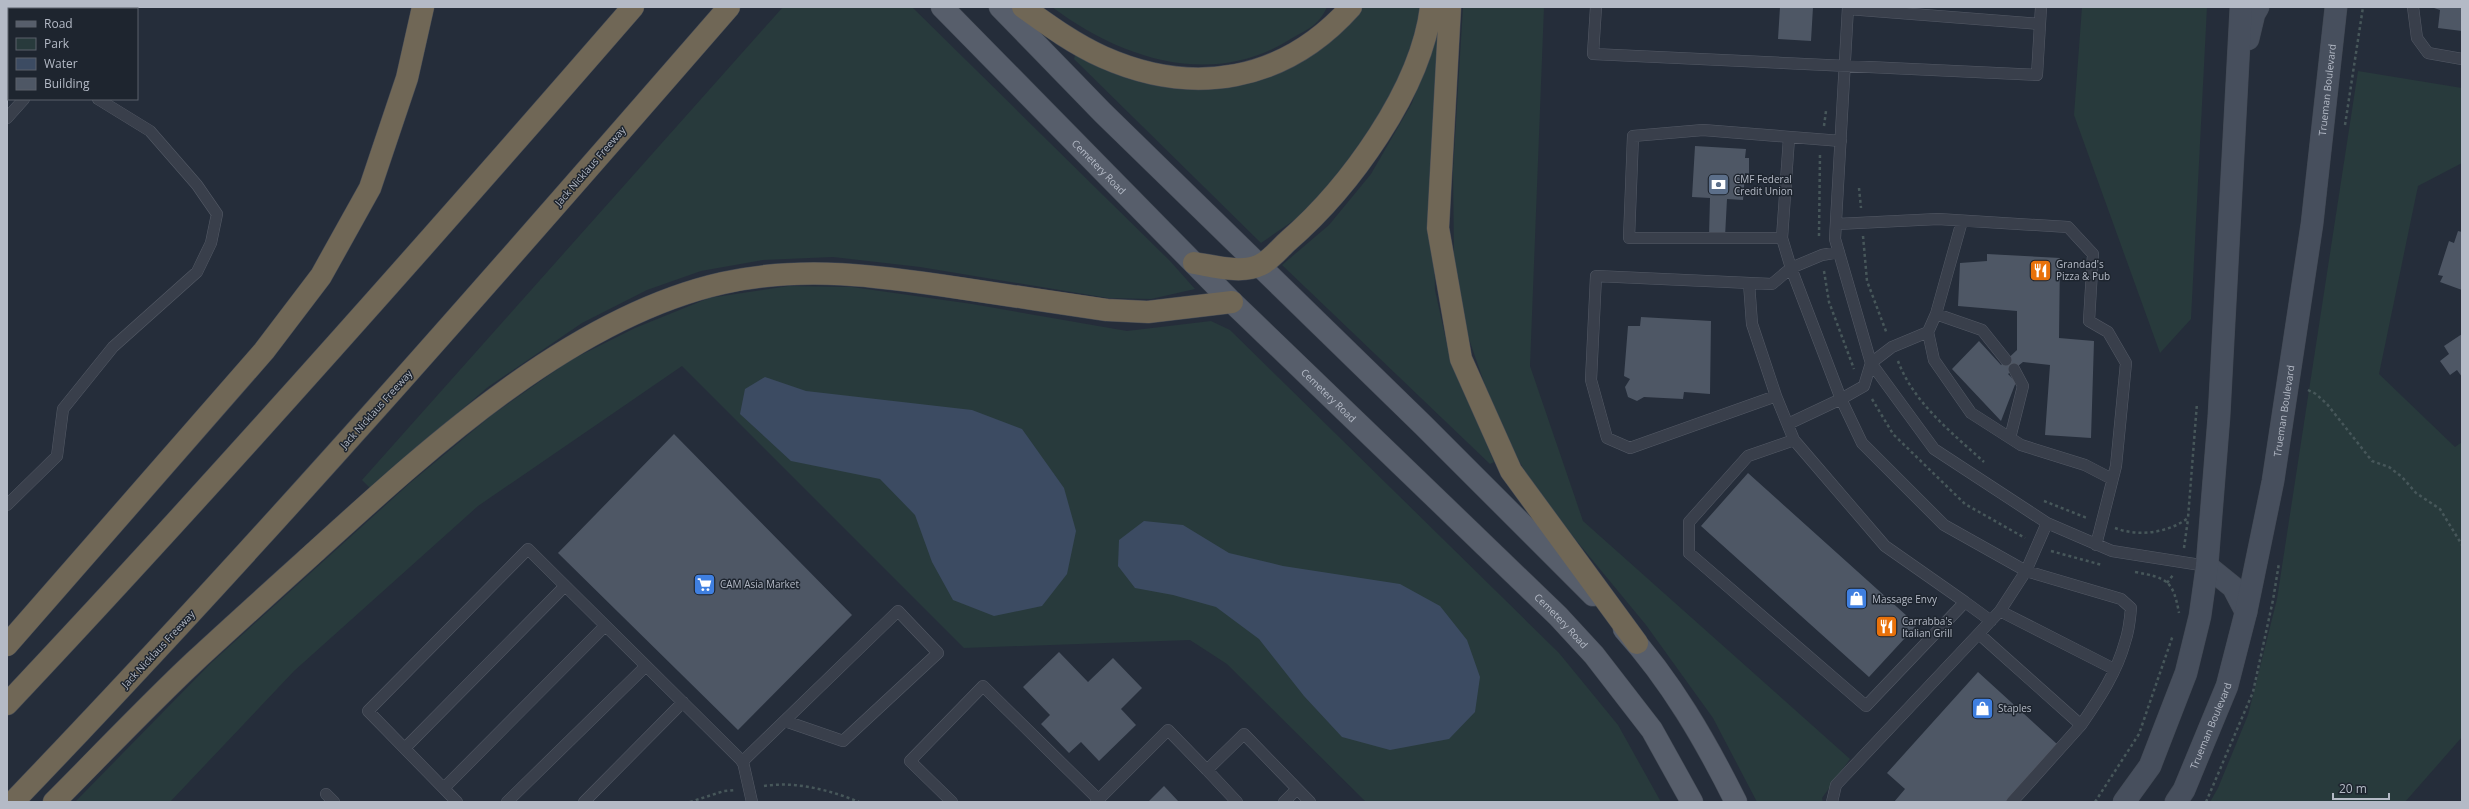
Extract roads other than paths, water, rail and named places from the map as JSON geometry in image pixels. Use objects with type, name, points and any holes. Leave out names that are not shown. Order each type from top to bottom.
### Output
[{"type":"highway","points":[[7,645],[264,351],[322,276],[370,188],[407,78],[422,7]]},
{"type":"highway","points":[[7,704],[136,567],[462,204],[633,7]]},
{"type":"highway","name":"Jack Nicklaus Freeway","points":[[13,802],[159,649],[515,253],[729,7]]},
{"type":"highway","points":[[1023,7],[1059,33],[1102,57],[1137,70],[1173,78],[1209,79],[1245,73],[1285,59],[1320,38],[1351,7]]},
{"type":"highway","points":[[1194,263],[1231,269],[1260,265],[1313,219],[1376,140],[1412,74],[1429,22],[1431,7]]},
{"type":"highway","points":[[1450,7],[1438,228],[1461,359],[1511,471],[1636,643]]},
{"type":"highway","points":[[54,802],[195,661],[392,481],[482,409],[556,357],[624,319],[672,299],[732,282],[795,273],[856,273],[1107,310],[1148,312],[1232,302]]},
{"type":"main road","name":"Cemetery Road","points":[[942,7],[1232,302],[1552,610],[1594,655],[1652,730],[1692,802]]},
{"type":"main road","points":[[1000,7],[1103,113],[1260,265],[1578,578],[1636,643],[1670,687],[1707,744],[1736,802]]},
{"type":"main road","points":[[2124,802],[2150,766],[2186,672],[2200,616],[2207,566],[2219,416],[2237,92],[2240,7]]},
{"type":"main road","points":[[2237,92],[2254,14],[2258,7]]},
{"type":"main road","name":"Trueman Boulevard","points":[[2176,802],[2184,790],[2227,686],[2246,612],[2273,481],[2310,232],[2332,12]]},
{"type":"main road","points":[[2207,566],[2234,587],[2246,612]]},
{"type":"lane","points":[[1596,7],[1593,54],[2037,75],[2041,7]]},
{"type":"lane","points":[[2413,7],[2417,38],[2428,53],[2462,59]]},
{"type":"lane","points":[[2040,24],[1848,8],[1836,239],[1871,363],[1934,449],[2047,523],[2112,551],[2207,566]]},
{"type":"lane","points":[[7,118],[23,100]]},
{"type":"lane","points":[[7,505],[57,456],[63,409],[113,347],[197,272],[211,242],[217,214],[197,184],[150,131],[100,100]]},
{"type":"lane","points":[[1782,238],[1629,238],[1633,136],[1703,130],[1841,141]]},
{"type":"lane","points":[[1789,138],[1782,238],[1791,268],[1841,399],[1862,443],[1944,525],[2026,571],[2121,599],[2132,608],[2125,642],[2105,690],[2081,725],[2012,802]]},
{"type":"lane","points":[[1836,224],[1938,219],[2068,227],[2093,254],[2089,321],[2108,332],[2126,363],[2116,466],[2096,545]]},
{"type":"lane","points":[[1962,221],[1936,314],[1928,332],[1934,360],[1971,413],[2021,445],[2085,465],[2112,479]]},
{"type":"lane","points":[[1776,396],[1630,448],[1607,438],[1591,380],[1596,276],[1772,284],[1791,268],[1822,255],[1839,252]]},
{"type":"lane","points":[[1749,283],[1752,324],[1776,396],[1794,440],[1885,546],[1991,621]]},
{"type":"lane","points":[[1936,314],[1982,330],[2006,360]]},
{"type":"lane","points":[[1788,424],[1841,399],[1864,386],[1871,363],[1892,347],[1928,332]]},
{"type":"lane","points":[[2010,438],[2023,386],[2014,369]]},
{"type":"lane","points":[[1794,440],[1748,456],[1689,522],[1689,553],[1866,706],[1965,602]]},
{"type":"lane","points":[[1832,802],[1836,785],[2000,611],[2026,571],[2047,523]]},
{"type":"lane","points":[[457,802],[368,711],[528,549],[742,762],[752,802]]},
{"type":"lane","points":[[405,748],[565,586]]},
{"type":"lane","points":[[742,762],[898,611],[938,653],[843,741],[785,721]]},
{"type":"lane","points":[[2000,611],[2114,669]]},
{"type":"lane","points":[[444,788],[605,626]]},
{"type":"lane","points":[[1979,634],[2081,725]]},
{"type":"lane","points":[[507,802],[646,666]]},
{"type":"lane","points":[[952,802],[910,761],[983,686],[1098,801],[1168,730],[1237,802]]},
{"type":"lane","points":[[584,802],[683,702]]},
{"type":"lane","points":[[1207,770],[1244,734],[1310,802]]},
{"type":"lane","points":[[1284,802],[1298,789]]},
{"type":"water","points":[[765,377],[806,391],[972,410],[1022,429],[1064,488],[1076,531],[1067,574],[1042,606],[994,616],[953,600],[932,562],[915,515],[880,479],[791,461],[740,414],[745,389]]},
{"type":"water","points":[[1144,521],[1183,525],[1229,553],[1283,566],[1400,584],[1440,606],[1467,640],[1480,677],[1475,712],[1449,739],[1390,750],[1342,737],[1304,696],[1259,639],[1216,607],[1173,595],[1135,588],[1118,566],[1119,540]]},
{"type":"place","name":"CMF Federal Credit Union","points":[[1718,185]]},
{"type":"place","name":"Grandad's Pizza & Pub","points":[[2040,270]]},
{"type":"place","name":"CAM Asia Market","points":[[705,584]]},
{"type":"place","name":"Massage Envy","points":[[1856,599]]},
{"type":"place","name":"Carrabba's Italian Grill","points":[[1887,627]]},
{"type":"place","name":"Staples","points":[[1982,708]]}]
